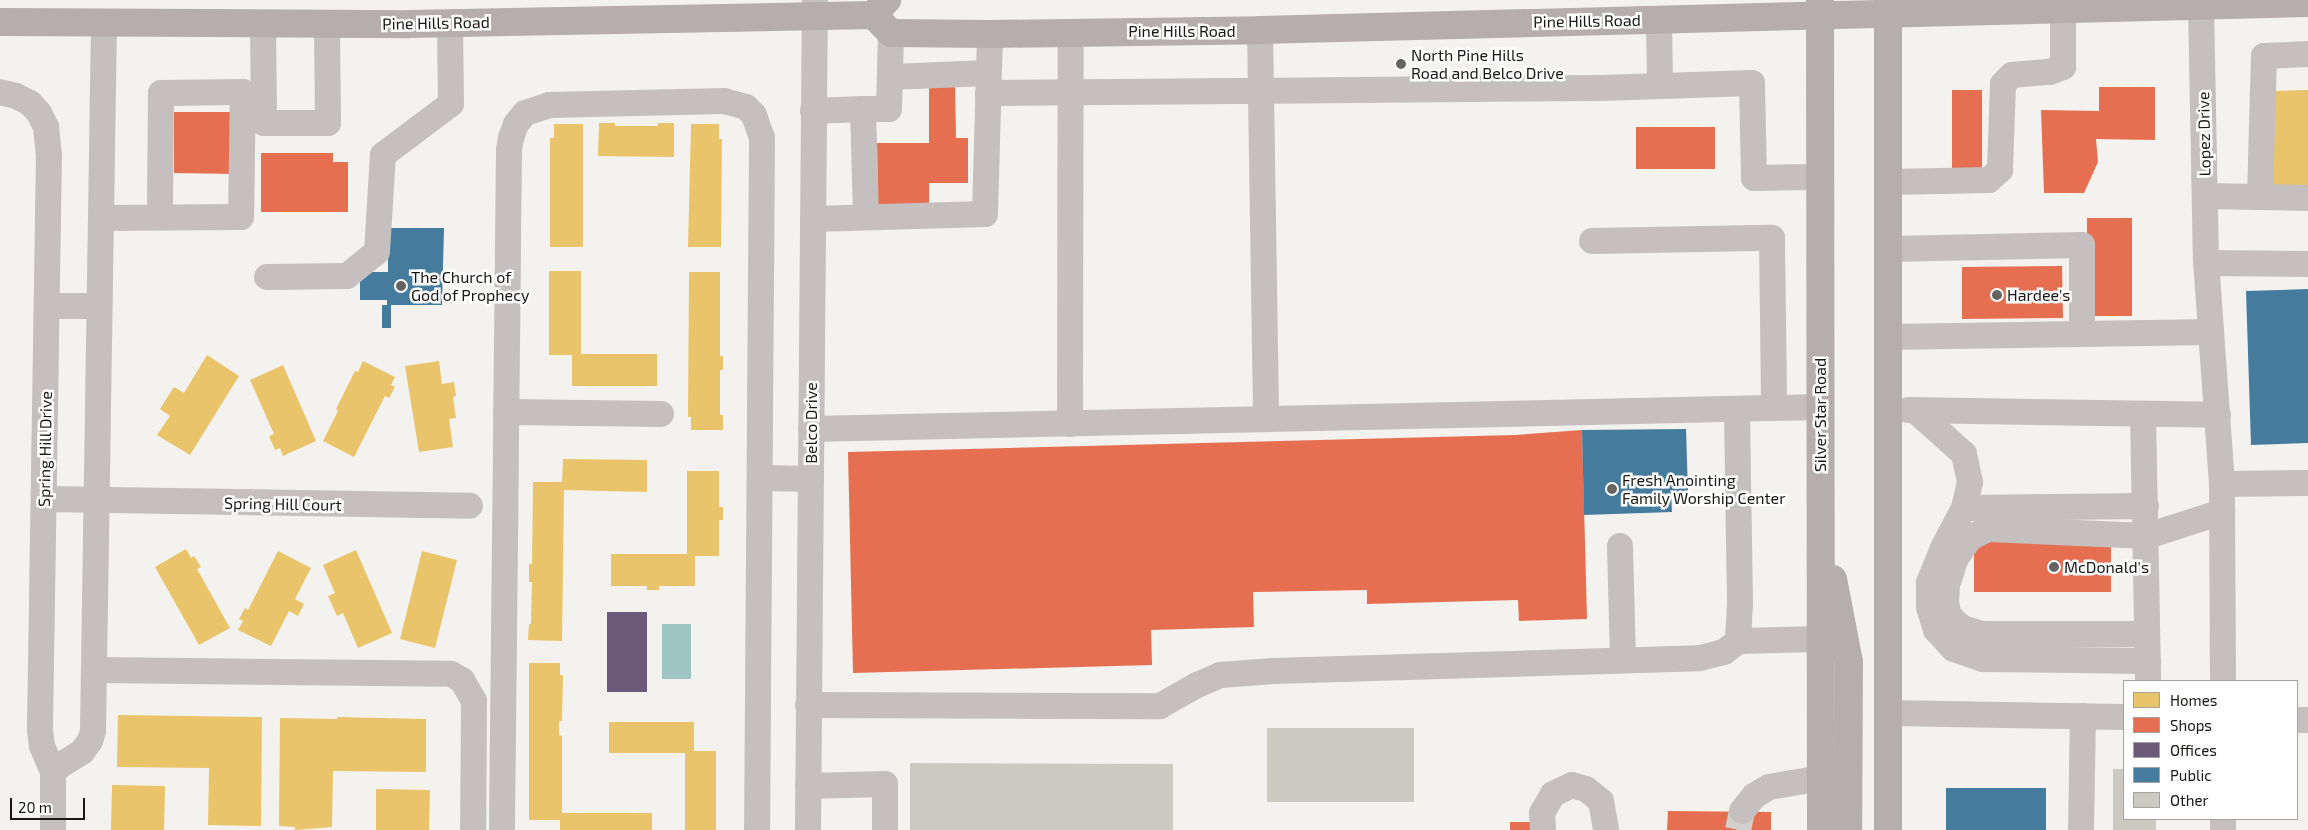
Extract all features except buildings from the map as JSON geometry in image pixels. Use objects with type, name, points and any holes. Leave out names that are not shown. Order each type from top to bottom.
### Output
[{"type":"main road","name":"Pine Hills Road","points":[[0,22],[450,23],[814,8],[884,16],[990,34],[1260,30],[1659,19],[1819,7],[2063,8],[2308,2]]},
{"type":"main road","points":[[1888,6],[1888,830]]},
{"type":"main road","name":"Silver Star Road","points":[[1819,7],[1821,830]]},
{"type":"main road","points":[[1820,514],[1849,662],[1848,830]]},
{"type":"street","name":"Lopez Drive","points":[[2201,5],[2206,263],[2222,484],[2223,680]]},
{"type":"street","name":"Belco Drive","points":[[808,830],[814,8]]},
{"type":"street","points":[[1888,182],[1990,180],[2000,170],[2003,84],[2012,75],[2050,72],[2063,67],[2063,8]]},
{"type":"street","points":[[813,111],[889,109],[890,77],[884,16]]},
{"type":"street","points":[[1659,19],[1660,86]]},
{"type":"street","points":[[53,772],[82,752],[90,741],[93,731],[104,23]]},
{"type":"street","points":[[263,24],[264,123],[328,123],[327,23]]},
{"type":"street","points":[[267,277],[347,276],[377,252],[383,155],[451,104],[450,23]]},
{"type":"street","points":[[1260,30],[1266,419]]},
{"type":"street","points":[[1070,424],[1071,32]]},
{"type":"street","points":[[813,219],[985,214],[990,34]]},
{"type":"street","points":[[2260,197],[2264,56],[2308,54]]},
{"type":"street","points":[[890,77],[988,83],[1071,94],[1660,86],[1752,82],[1754,178],[1820,177]]},
{"type":"street","name":"Spring Hill Drive","points":[[0,92],[16,96],[30,103],[39,113],[46,127],[49,154],[40,730],[42,746],[53,772],[53,830]]},
{"type":"street","points":[[101,218],[241,217],[242,92],[161,93],[160,217]]},
{"type":"street","points":[[502,830],[509,150],[516,124],[525,113],[549,105],[735,102],[746,107],[754,115],[762,138],[757,830]]},
{"type":"street","points":[[864,109],[866,217]]},
{"type":"street","points":[[2205,196],[2308,198]]},
{"type":"street","points":[[1592,241],[1772,238],[1774,408]]},
{"type":"street","points":[[1888,248],[2082,245],[2082,334]]},
{"type":"street","points":[[2206,263],[2308,264]]},
{"type":"street","points":[[47,306],[100,306]]},
{"type":"street","points":[[1888,336],[2211,332]]},
{"type":"street","points":[[811,429],[1820,407]]},
{"type":"street","points":[[1737,409],[1740,596],[1738,641]]},
{"type":"street","points":[[1888,410],[2218,415]]},
{"type":"street","points":[[1916,410],[1964,454],[1970,482],[1964,508],[1943,548],[1929,583],[1929,608],[1936,630],[1954,649],[1983,659],[2148,671],[2147,536],[2143,414]]},
{"type":"street","points":[[506,412],[661,414]]},
{"type":"street","points":[[760,478],[810,479]]},
{"type":"street","points":[[2222,484],[2308,483]]},
{"type":"street","name":"Spring Hill Court","points":[[44,499],[470,506]]},
{"type":"street","points":[[1964,508],[2146,506]]},
{"type":"street","points":[[2147,634],[1982,634],[1962,628],[1949,616],[1946,603],[1947,585],[1956,558],[1970,538],[1988,529],[2147,536],[2222,512]]},
{"type":"street","points":[[1620,546],[1623,660]]},
{"type":"street","points":[[808,705],[1160,706],[1197,685],[1220,675],[1273,671],[1700,658],[1724,652],[1738,641],[1821,640]]},
{"type":"street","points":[[94,670],[452,674],[462,680],[474,701],[473,830]]},
{"type":"street","points":[[1888,713],[2123,717]]},
{"type":"street","points":[[2081,830],[2083,716]]},
{"type":"street","points":[[1742,811],[1754,796],[1769,788],[1821,778]]},
{"type":"street","points":[[808,786],[885,784],[885,830]]},
{"type":"street","points":[[1543,830],[1542,813],[1553,794],[1572,785],[1586,789],[1601,801],[1606,830]]},
{"type":"water","points":[[662,624],[691,624],[691,679],[662,679]]},
{"type":"tunnel","points":[[1738,830],[1742,811]]},
{"type":"place","name":"North Pine Hills Road and Belco Drive","points":[[1401,64]]},
{"type":"place","name":"The Church of God of Prophecy","points":[[401,286]]},
{"type":"place","name":"Hardee's","points":[[1997,295]]},
{"type":"place","name":"Fresh Anointing Family Worship Center","points":[[1612,489]]},
{"type":"place","name":"McDonald's","points":[[2054,567]]}]
